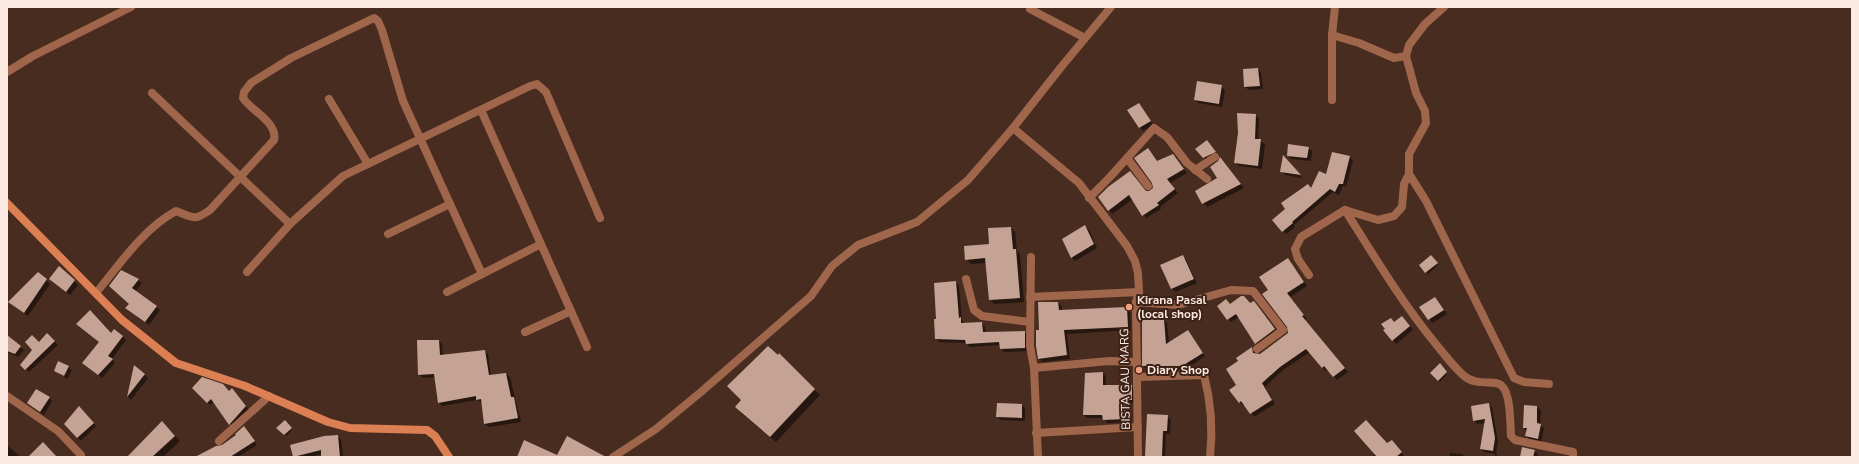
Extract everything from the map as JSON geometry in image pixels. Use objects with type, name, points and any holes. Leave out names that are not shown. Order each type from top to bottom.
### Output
[{"type":"main road","points":[[7,202],[122,320],[176,363],[245,386],[328,422],[350,428],[427,430],[435,436],[449,457]]},
{"type":"street","points":[[7,72],[33,56],[131,7]]},
{"type":"street","points":[[613,457],[656,429],[707,387],[811,296],[832,266],[858,245],[917,222],[968,180],[1013,128],[1111,7]]},
{"type":"street","points":[[1332,100],[1332,35],[1335,7]]},
{"type":"street","points":[[1309,276],[1298,259],[1295,249],[1301,237],[1346,210],[1378,220],[1394,216],[1402,207],[1404,184],[1409,174],[1409,154],[1426,123],[1425,111],[1416,93],[1406,56],[1409,45],[1425,24],[1444,7]]},
{"type":"street","points":[[1030,9],[1085,38]]},
{"type":"street","points":[[96,293],[145,234],[163,218],[176,211],[192,218],[198,218],[210,210],[274,140],[275,136],[273,131],[260,113],[244,100],[244,92],[251,83],[291,58],[374,18],[378,21],[382,30],[403,101],[482,274]]},
{"type":"street","points":[[1332,35],[1359,43],[1394,58],[1406,56]]},
{"type":"street","points":[[247,272],[290,224],[343,176],[537,84],[541,85],[546,92],[600,218]]},
{"type":"street","points":[[152,93],[290,224]]},
{"type":"street","points":[[330,100],[368,164]]},
{"type":"street","points":[[481,110],[587,347]]},
{"type":"street","name":"BISTA GAU MARG","points":[[1013,128],[1078,184],[1131,253],[1138,273],[1139,292],[1136,302],[1138,457]]},
{"type":"street","points":[[1089,198],[1154,128],[1167,137],[1187,163],[1207,179]]},
{"type":"street","points":[[1196,170],[1215,157]]},
{"type":"street","points":[[1127,158],[1148,186]]},
{"type":"street","points":[[1409,174],[1426,201],[1514,378],[1524,382],[1549,384]]},
{"type":"street","points":[[388,234],[450,204]]},
{"type":"street","points":[[1346,210],[1384,274],[1458,370],[1472,382],[1480,384],[1498,383],[1502,385],[1507,394],[1511,436],[1514,440],[1573,452],[1573,457]]},
{"type":"street","points":[[447,292],[541,244]]},
{"type":"street","points":[[1031,257],[1030,346],[1034,368],[1038,457]]},
{"type":"street","points":[[966,279],[974,310],[982,316],[1030,322]]},
{"type":"street","points":[[1136,302],[1178,305],[1231,290],[1253,291],[1284,330],[1257,349]]},
{"type":"street","points":[[1030,297],[1139,292]]},
{"type":"street","points":[[525,332],[571,311]]},
{"type":"street","points":[[1034,368],[1109,361],[1137,362]]},
{"type":"street","points":[[1138,377],[1204,375],[1208,390],[1211,418],[1210,457]]},
{"type":"street","points":[[1502,385],[1514,378]]},
{"type":"street","points":[[7,396],[58,431],[81,456]]},
{"type":"street","points":[[219,441],[269,396]]},
{"type":"street","points":[[1036,433],[1138,427]]},
{"type":"building","points":[[1258,68],[1260,86],[1244,87],[1243,69]]},
{"type":"building","points":[[1197,81],[1222,85],[1219,104],[1194,100]]},
{"type":"building","points":[[1139,103],[1151,121],[1139,128],[1127,110]]},
{"type":"building","points":[[1237,113],[1256,114],[1255,139],[1261,139],[1258,166],[1234,163],[1238,133]]},
{"type":"building","points":[[1207,140],[1216,152],[1203,158],[1195,149]]},
{"type":"building","points":[[1288,144],[1309,147],[1307,158],[1287,156]]},
{"type":"building","points":[[1148,148],[1157,161],[1173,154],[1184,169],[1167,179],[1175,189],[1157,203],[1159,205],[1142,216],[1129,195],[1108,211],[1098,197],[1108,187],[1130,171],[1146,191],[1153,188],[1152,183],[1134,158]]},
{"type":"building","points":[[1332,152],[1350,156],[1343,184],[1339,184],[1335,192],[1330,189],[1282,232],[1272,220],[1285,209],[1281,203],[1308,184],[1311,188],[1319,171],[1326,174]]},
{"type":"building","points":[[1283,155],[1301,175],[1280,172]]},
{"type":"building","points":[[1220,157],[1241,184],[1202,204],[1195,191],[1217,178],[1210,167],[1218,161]]},
{"type":"building","points":[[1085,225],[1094,244],[1071,258],[1062,239]]},
{"type":"building","points":[[1011,227],[1013,249],[1016,249],[1020,298],[989,300],[985,258],[965,260],[964,246],[989,244],[988,228]]},
{"type":"building","points":[[1183,255],[1194,279],[1171,289],[1160,265]]},
{"type":"building","points":[[1431,255],[1438,263],[1425,273],[1419,265]]},
{"type":"building","points":[[1288,258],[1304,282],[1287,293],[1304,315],[1302,316],[1345,368],[1333,377],[1324,366],[1322,368],[1306,349],[1280,367],[1262,383],[1272,400],[1250,414],[1241,401],[1239,403],[1229,390],[1236,385],[1226,369],[1238,361],[1236,358],[1252,347],[1253,353],[1260,354],[1288,333],[1287,327],[1262,294],[1268,290],[1259,277]]},
{"type":"building","points":[[59,266],[75,280],[66,292],[49,279]]},
{"type":"building","points":[[121,270],[139,279],[132,288],[157,306],[145,322],[125,308],[129,304],[109,286]]},
{"type":"building","points":[[38,272],[47,279],[24,313],[8,302]]},
{"type":"building","points":[[956,281],[959,318],[961,317],[961,323],[982,322],[983,332],[1025,331],[1025,348],[1000,349],[999,342],[966,344],[965,340],[935,339],[934,319],[936,319],[934,283]]},
{"type":"building","points":[[1241,296],[1244,296],[1250,303],[1254,301],[1275,329],[1255,344],[1236,314],[1227,320],[1217,306],[1226,299],[1230,304]]},
{"type":"building","points":[[1435,297],[1444,310],[1428,320],[1419,307]]},
{"type":"building","points":[[1038,302],[1058,302],[1059,310],[1127,307],[1128,327],[1064,330],[1067,355],[1038,359],[1036,330],[1039,330]]},
{"type":"building","points":[[90,310],[111,333],[114,329],[123,336],[108,356],[113,359],[98,375],[82,363],[99,342],[76,324]]},
{"type":"building","points":[[1402,316],[1410,326],[1392,341],[1383,330],[1385,329],[1381,324],[1391,318],[1394,322]]},
{"type":"building","points":[[1164,319],[1166,344],[1188,330],[1203,353],[1182,366],[1142,366],[1142,320]]},
{"type":"building","points":[[47,333],[55,341],[25,370],[20,365],[32,350],[25,342],[32,335],[39,342]]},
{"type":"building","points":[[7,335],[21,346],[15,354],[7,351]]},
{"type":"building","points":[[417,340],[439,340],[440,355],[485,350],[489,375],[506,373],[511,397],[514,397],[518,418],[484,424],[481,399],[476,400],[476,396],[438,403],[434,374],[418,375]]},
{"type":"building","points":[[768,346],[778,355],[779,353],[815,389],[770,437],[735,407],[741,400],[727,386]]},
{"type":"building","points":[[58,361],[69,366],[64,376],[54,371]]},
{"type":"building","points":[[1440,363],[1447,372],[1438,381],[1430,373]]},
{"type":"building","points":[[134,365],[145,374],[127,397]]},
{"type":"building","points":[[1103,372],[1103,385],[1132,385],[1132,400],[1127,400],[1127,419],[1103,420],[1102,415],[1083,415],[1085,373]]},
{"type":"building","points":[[202,377],[223,384],[229,391],[232,388],[246,406],[229,425],[211,399],[207,403],[192,388]]},
{"type":"building","points":[[36,389],[50,397],[40,412],[27,403]]},
{"type":"building","points":[[997,403],[1022,404],[1022,418],[996,417]]},
{"type":"building","points":[[1489,403],[1495,438],[1493,451],[1480,449],[1485,419],[1473,421],[1471,406]]},
{"type":"building","points":[[1524,405],[1537,406],[1537,423],[1541,424],[1538,439],[1525,436],[1527,428],[1523,428]]},
{"type":"building","points":[[79,406],[94,423],[77,438],[64,424]]},
{"type":"building","points":[[1147,414],[1168,415],[1167,431],[1163,431],[1162,457],[1145,457]]},
{"type":"building","points":[[285,420],[292,428],[284,435],[276,428]]},
{"type":"building","points":[[1366,420],[1387,443],[1392,440],[1402,452],[1396,457],[1377,457],[1354,431]]},
{"type":"building","points":[[162,421],[175,436],[152,457],[127,457]]},
{"type":"building","points":[[244,426],[255,441],[230,457],[195,457],[216,446],[222,445],[236,435],[235,434]]},
{"type":"building","points":[[338,435],[340,457],[321,457],[321,450],[293,457],[290,445],[324,436]]},
{"type":"building","points":[[567,436],[606,457],[517,457],[524,440],[557,455]]},
{"type":"building","points":[[43,442],[57,457],[28,457]]},
{"type":"building","points":[[1522,447],[1535,450],[1533,457],[1520,457]]},
{"type":"place","name":"Kirana Pasal (local shop)","points":[[1129,307]]},
{"type":"place","name":"Diary Shop","points":[[1139,370]]}]
